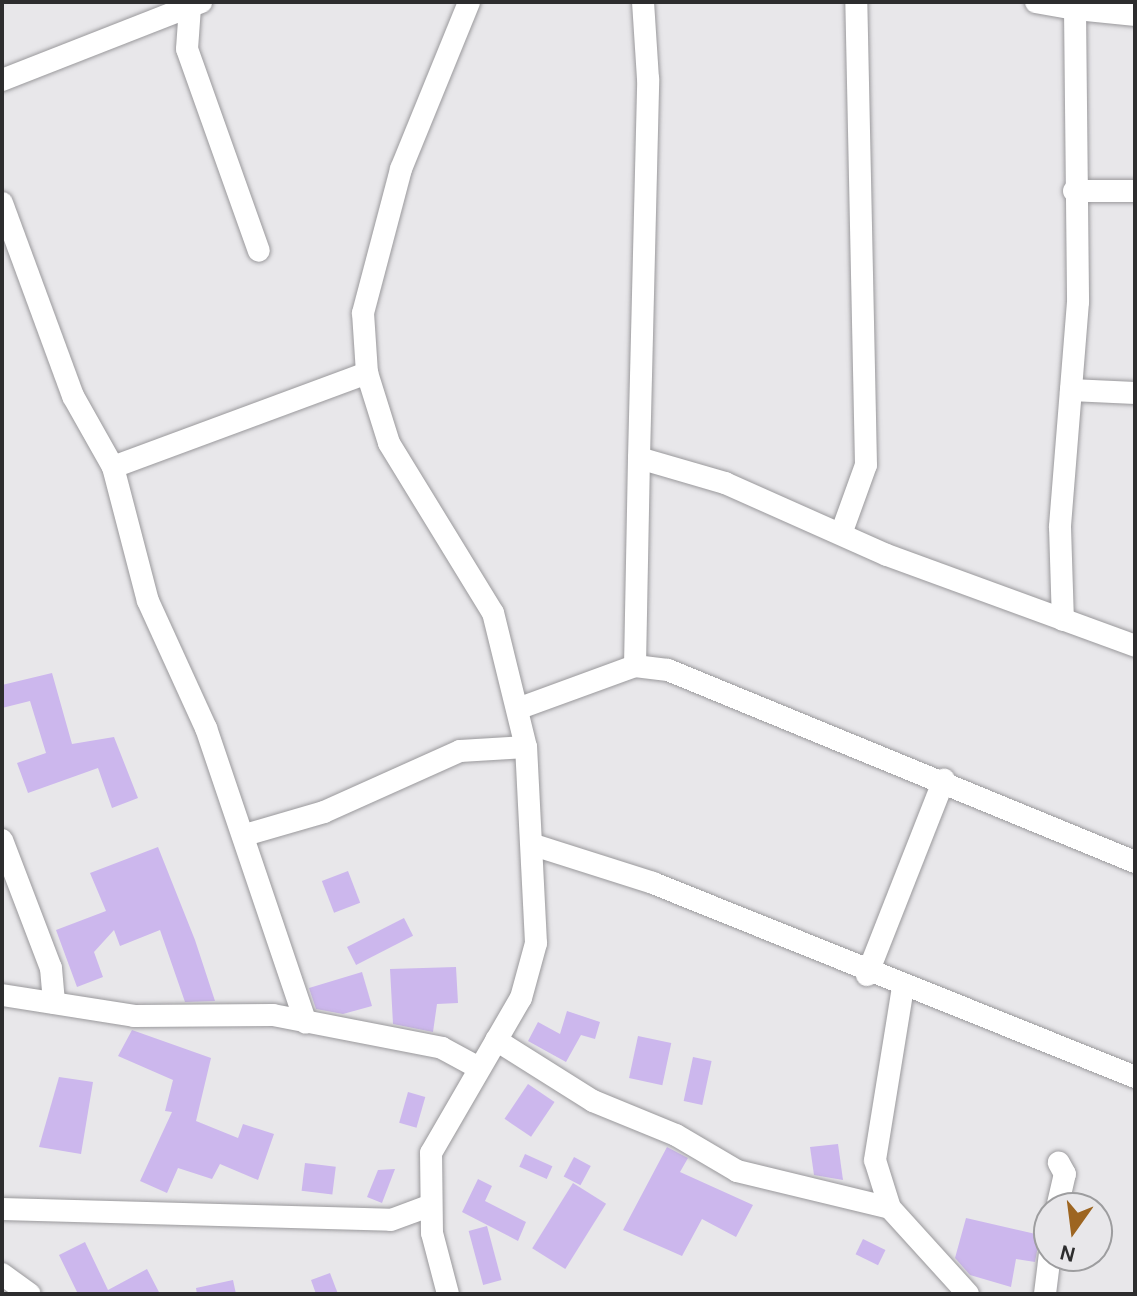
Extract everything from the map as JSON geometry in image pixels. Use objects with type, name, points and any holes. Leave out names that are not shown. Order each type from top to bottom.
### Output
[{"type":"street","points":[[448,1294],[429,1206],[436,1136],[496,1040],[532,971],[534,845],[520,708],[493,613],[395,458],[367,373],[368,277],[401,169],[469,2]]},
{"type":"street","points":[[635,666],[648,79],[643,2]]},
{"type":"street","points":[[841,534],[866,465],[856,2]]},
{"type":"street","points":[[1036,2],[1135,15]]},
{"type":"street","points":[[2,80],[196,4]]},
{"type":"street","points":[[196,4],[187,49],[259,251]]},
{"type":"street","points":[[1063,620],[1060,527],[1071,390],[1075,9]]},
{"type":"street","points":[[1074,191],[1135,191]]},
{"type":"street","points":[[2,203],[73,396],[113,467],[148,601],[245,835],[306,1023]]},
{"type":"street","points":[[113,467],[367,373]]},
{"type":"street","points":[[1071,390],[1135,393]]},
{"type":"street","points":[[639,458],[725,483],[841,534],[1135,646]]},
{"type":"street","points":[[520,708],[635,666],[668,670],[944,780],[1135,862]]},
{"type":"street","points":[[245,835],[324,812],[460,751],[526,747]]},
{"type":"street","points":[[867,975],[944,780]]},
{"type":"street","points":[[2,840],[51,968],[54,1003]]},
{"type":"street","points":[[534,845],[653,883],[867,975],[1135,1077]]},
{"type":"street","points":[[903,988],[875,1160],[890,1208],[968,1294]]},
{"type":"street","points":[[2,995],[134,1016],[248,1013],[442,1048],[479,1068]]},
{"type":"street","points":[[496,1040],[593,1101],[676,1135],[737,1171],[890,1208]]},
{"type":"street","points":[[1059,1163],[1065,1174],[1061,1192]]},
{"type":"street","points":[[2,1209],[391,1220],[429,1206]]},
{"type":"street","points":[[1045,1294],[1048,1272]]},
{"type":"street","points":[[2,1274],[30,1294]]},
{"type":"building","points":[[52,673],[72,744],[114,737],[138,798],[112,808],[98,768],[28,793],[17,763],[46,753],[30,701],[2,708],[2,685]]},
{"type":"building","points":[[158,847],[195,940],[215,1001],[185,1002],[160,930],[120,946],[114,930],[94,952],[103,977],[77,987],[56,930],[106,911],[90,873]]},
{"type":"building","points":[[348,871],[360,903],[334,913],[322,881]]},
{"type":"building","points":[[404,918],[413,936],[356,965],[347,947]]},
{"type":"building","points":[[456,967],[458,1003],[437,1004],[433,1032],[393,1024],[390,969]]},
{"type":"building","points":[[362,972],[372,1006],[343,1014],[316,1009],[309,988]]},
{"type":"building","points":[[567,1011],[600,1022],[595,1039],[581,1035],[566,1062],[528,1041],[538,1022],[560,1034]]},
{"type":"building","points":[[132,1030],[211,1058],[196,1121],[238,1138],[243,1124],[274,1134],[258,1180],[220,1164],[212,1179],[178,1168],[167,1193],[140,1181],[172,1112],[165,1111],[173,1080],[118,1056]]},
{"type":"building","points":[[638,1036],[671,1043],[662,1085],[629,1078]]},
{"type":"building","points":[[693,1057],[712,1061],[702,1105],[684,1101]]},
{"type":"building","points":[[59,1077],[93,1082],[81,1154],[39,1147]]},
{"type":"building","points":[[528,1084],[555,1102],[531,1137],[505,1119]]},
{"type":"building","points":[[408,1092],[425,1097],[416,1128],[399,1123]]},
{"type":"building","points":[[838,1144],[843,1180],[814,1175],[810,1147]]},
{"type":"building","points":[[667,1147],[688,1158],[680,1172],[753,1205],[736,1237],[702,1219],[682,1256],[623,1230]]},
{"type":"building","points":[[525,1154],[552,1166],[547,1179],[519,1167]]},
{"type":"building","points":[[574,1157],[591,1166],[580,1185],[564,1176]]},
{"type":"building","points":[[305,1163],[336,1167],[332,1195],[302,1191]]},
{"type":"building","points":[[395,1169],[382,1203],[367,1197],[378,1170]]},
{"type":"building","points":[[478,1179],[492,1186],[485,1201],[526,1222],[518,1241],[462,1212]]},
{"type":"building","points":[[573,1183],[606,1204],[565,1269],[532,1248]]},
{"type":"building","points":[[966,1218],[1033,1233],[1033,1262],[1016,1259],[1011,1287],[970,1275],[955,1258]]},
{"type":"building","points":[[487,1226],[501,1280],[483,1285],[469,1231]]},
{"type":"building","points":[[863,1239],[885,1250],[878,1265],[856,1254]]},
{"type":"building","points":[[85,1242],[108,1290],[147,1269],[160,1294],[78,1294],[59,1255]]},
{"type":"building","points":[[330,1273],[338,1294],[316,1294],[311,1280]]},
{"type":"building","points":[[233,1280],[236,1294],[197,1294],[196,1288]]}]
